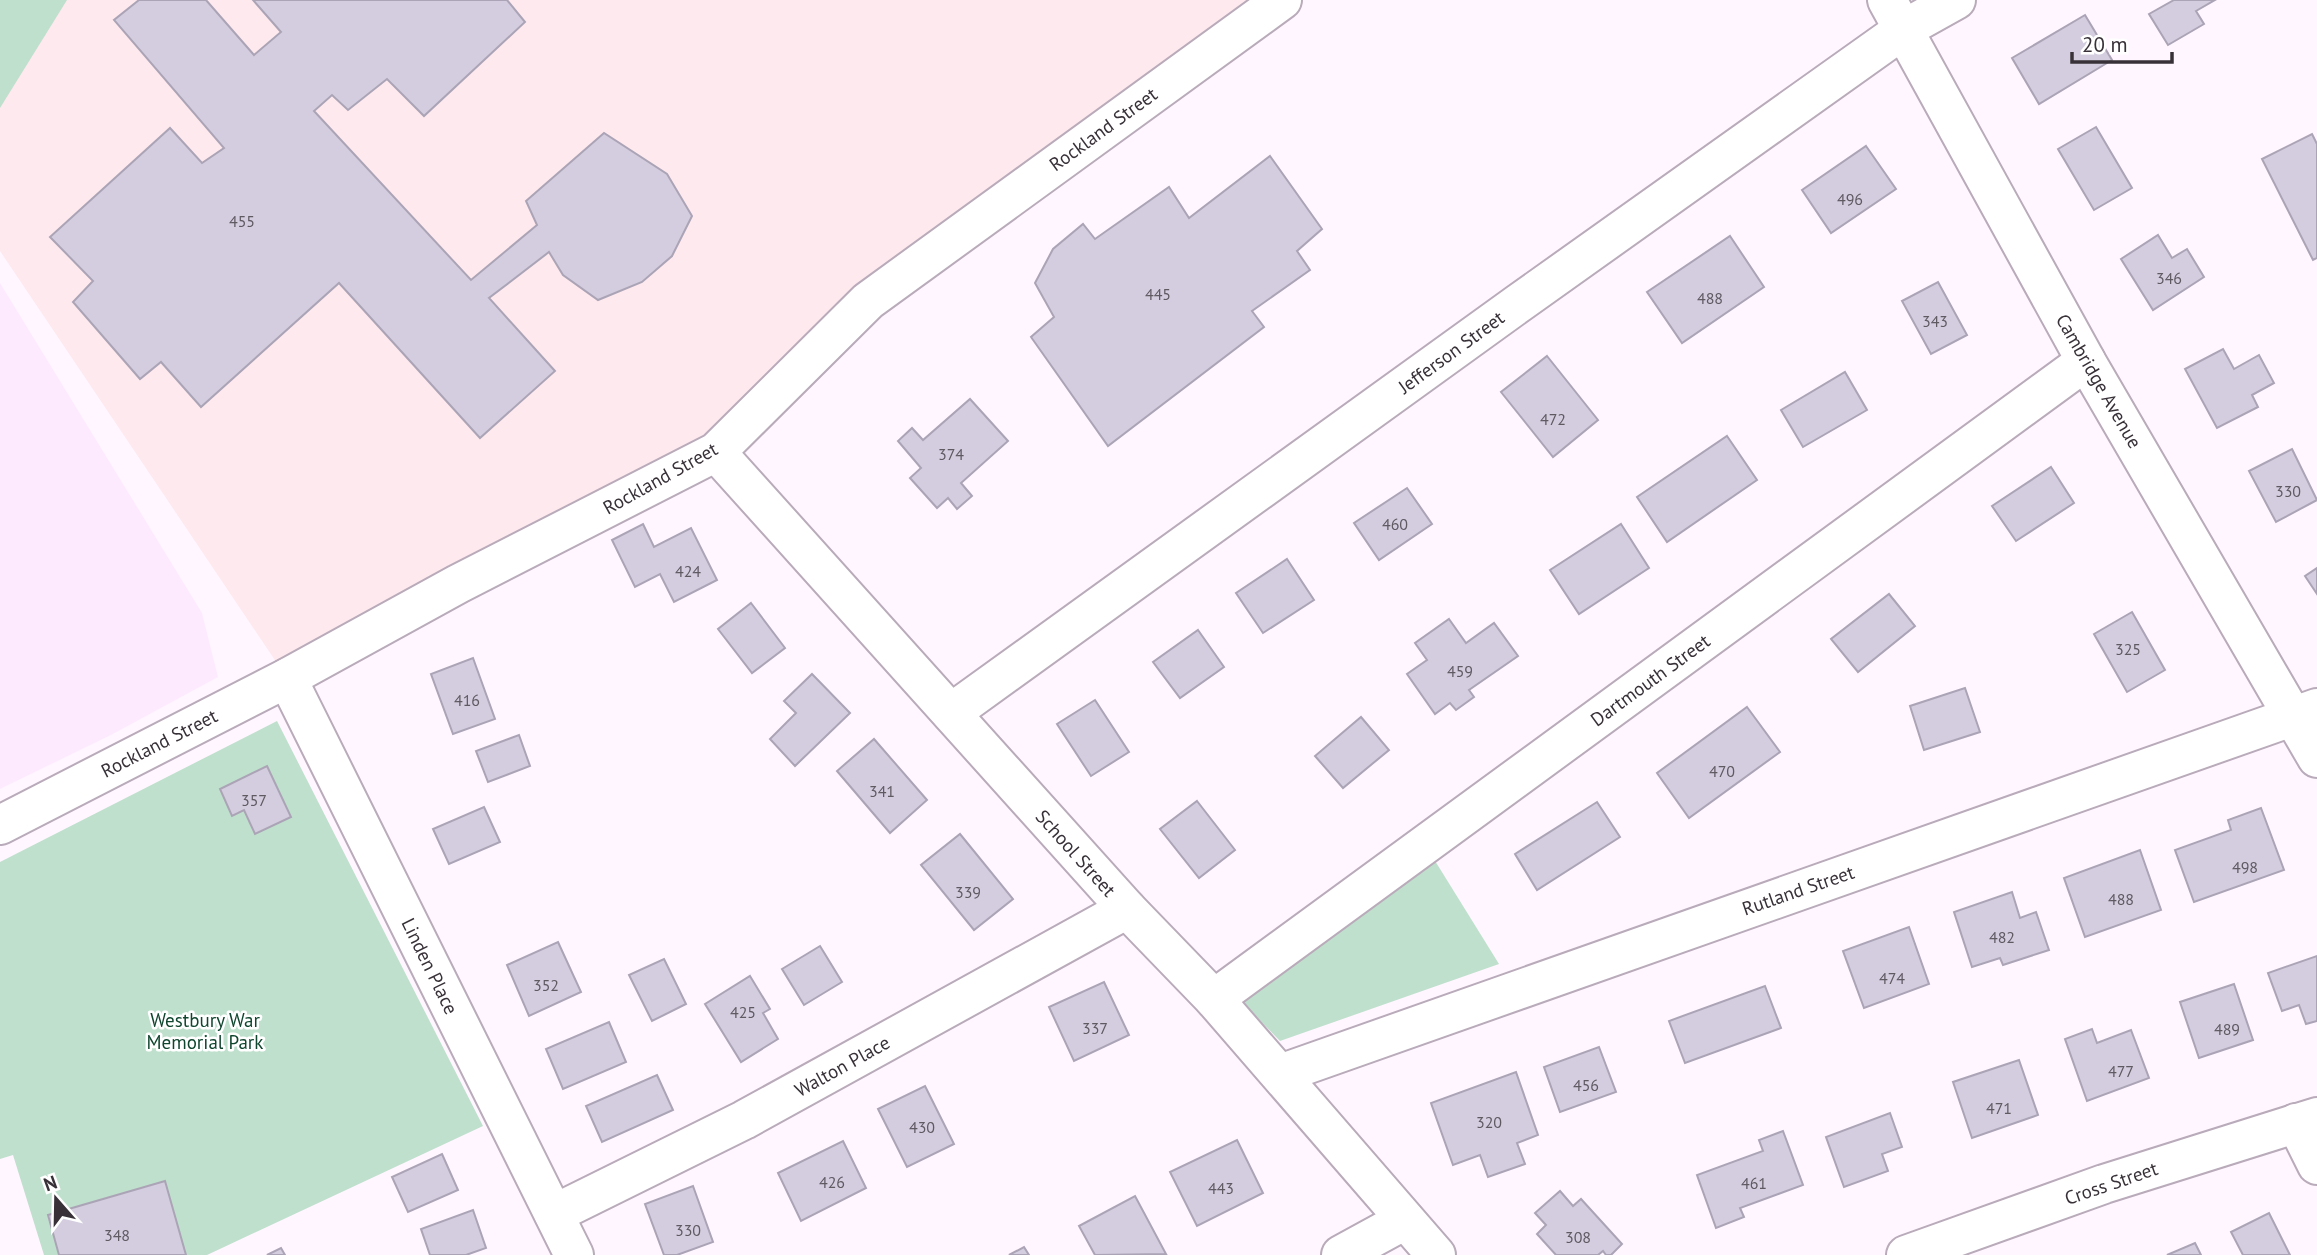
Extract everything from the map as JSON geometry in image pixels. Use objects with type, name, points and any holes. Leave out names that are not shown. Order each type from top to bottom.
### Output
[{"type":"street","name":"Rockland Street","points":[[0,825],[287,678],[458,584],[716,452],[868,301],[1282,0]]},
{"type":"street","name":"Jefferson Street","points":[[951,713],[1497,318],[1896,15],[1956,0]]},
{"type":"street","name":"Cambridge Avenue","points":[[1896,15],[2086,361],[2306,713],[2317,758]]},
{"type":"street","name":"Dartmouth Street","points":[[1213,999],[2086,361]]},
{"type":"street","name":"School Street","points":[[716,452],[1127,909],[1213,999],[1436,1255]]},
{"type":"street","name":"Linden Place","points":[[287,678],[574,1255]]},
{"type":"street","name":"Rutland Street","points":[[1280,1074],[2306,713]]},
{"type":"street","name":"Walton Place","points":[[554,1214],[744,1120],[1127,909]]},
{"type":"street","points":[[2306,1120],[2317,1165]]},
{"type":"street","name":"Cross Street","points":[[1906,1255],[2104,1184],[2306,1120]]},
{"type":"street","points":[[1341,1255],[1405,1220]]},
{"type":"shaded area","points":[[0,0],[1282,0],[1046,171],[716,452],[287,678],[0,251]]},
{"type":"shaded area","points":[[0,283],[202,613],[218,677],[111,735],[0,789]]},
{"type":"green space","points":[[0,0],[67,0],[0,108]]},
{"type":"green space","name":"Westbury War Memorial Park","points":[[277,721],[483,1126],[207,1255],[44,1255],[13,1155],[0,1159],[0,862]]},
{"type":"green space","points":[[1432,856],[1499,964],[1280,1041],[1238,998]]},
{"type":"building","points":[[139,0],[206,0],[254,55],[281,32],[253,0],[507,0],[525,22],[424,116],[387,79],[348,110],[332,95],[314,111],[471,280],[537,225],[526,201],[604,133],[667,174],[692,216],[672,256],[642,282],[598,300],[563,275],[549,252],[489,298],[555,371],[480,438],[339,283],[201,407],[161,362],[140,379],[73,302],[93,281],[50,237],[170,128],[202,163],[224,148],[114,20]]},
{"type":"building","points":[[2174,0],[2215,0],[2196,11],[2204,24],[2168,45],[2149,14]]},
{"type":"building","points":[[2085,15],[2112,60],[2039,104],[2012,58]]},
{"type":"building","points":[[2096,127],[2132,188],[2094,210],[2058,149]]},
{"type":"building","points":[[2312,134],[2317,144],[2317,258],[2313,260],[2262,159]]},
{"type":"building","points":[[1866,146],[1896,189],[1831,233],[1802,190]]},
{"type":"building","points":[[1270,156],[1322,229],[1297,251],[1310,270],[1252,311],[1264,327],[1108,446],[1031,337],[1054,317],[1035,283],[1053,249],[1083,224],[1095,239],[1169,187],[1189,218]]},
{"type":"building","points":[[2158,235],[2172,258],[2187,249],[2204,277],[2153,310],[2121,259]]},
{"type":"building","points":[[1730,236],[1764,287],[1682,343],[1647,292]]},
{"type":"building","points":[[1938,282],[1967,335],[1931,354],[1902,301]]},
{"type":"building","points":[[2223,349],[2234,369],[2259,355],[2274,383],[2252,395],[2258,407],[2217,428],[2185,369]]},
{"type":"building","points":[[1547,356],[1598,420],[1553,457],[1501,392]]},
{"type":"building","points":[[1845,372],[1867,410],[1803,447],[1781,410]]},
{"type":"building","points":[[970,399],[1008,441],[961,483],[972,496],[957,509],[948,498],[937,508],[910,478],[921,468],[898,441],[912,428],[923,440]]},
{"type":"building","points":[[1727,436],[1757,480],[1667,542],[1637,497]]},
{"type":"building","points":[[2292,449],[2317,500],[2276,522],[2249,471]]},
{"type":"building","points":[[2051,467],[2074,503],[2016,541],[1992,506]]},
{"type":"building","points":[[1407,488],[1432,524],[1379,560],[1354,523]]},
{"type":"building","points":[[643,524],[654,547],[691,528],[717,580],[674,602],[660,574],[635,587],[612,540]]},
{"type":"building","points":[[1621,524],[1649,568],[1579,614],[1550,570]]},
{"type":"building","points":[[1287,559],[1314,600],[1263,633],[1236,593]]},
{"type":"building","points":[[2317,568],[2317,594],[2305,576]]},
{"type":"building","points":[[1889,594],[1915,626],[1858,672],[1831,639]]},
{"type":"building","points":[[751,603],[785,648],[752,673],[718,629]]},
{"type":"building","points":[[2132,612],[2165,670],[2127,692],[2094,634]]},
{"type":"building","points":[[1449,619],[1466,643],[1494,623],[1518,656],[1469,690],[1474,697],[1456,710],[1450,703],[1435,714],[1407,674],[1427,660],[1415,643]]},
{"type":"building","points":[[1198,630],[1224,667],[1180,698],[1153,662]]},
{"type":"building","points":[[473,658],[495,719],[453,734],[431,674]]},
{"type":"building","points":[[812,674],[850,713],[795,766],[770,739],[796,713],[784,701]]},
{"type":"building","points":[[1965,688],[1980,732],[1924,750],[1910,706]]},
{"type":"building","points":[[1095,700],[1129,752],[1091,776],[1057,724]]},
{"type":"building","points":[[1747,707],[1780,752],[1689,818],[1657,773]]},
{"type":"building","points":[[1361,717],[1389,750],[1343,788],[1315,756]]},
{"type":"building","points":[[519,735],[530,766],[488,782],[476,751]]},
{"type":"building","points":[[874,739],[927,800],[890,833],[837,771]]},
{"type":"building","points":[[267,766],[291,817],[255,834],[244,810],[232,816],[220,789]]},
{"type":"building","points":[[1197,801],[1235,850],[1199,878],[1160,829]]},
{"type":"building","points":[[1597,802],[1620,837],[1537,890],[1515,854]]},
{"type":"building","points":[[484,807],[500,842],[449,864],[433,829]]},
{"type":"building","points":[[2261,808],[2284,870],[2194,902],[2175,850],[2231,830],[2228,820]]},
{"type":"building","points":[[960,834],[1013,899],[974,930],[921,865]]},
{"type":"building","points":[[2140,850],[2161,910],[2085,937],[2064,878]]},
{"type":"building","points":[[2012,892],[2020,918],[2036,912],[2049,950],[2003,965],[2000,958],[1972,967],[1954,912]]},
{"type":"building","points":[[1909,927],[1929,984],[1864,1008],[1843,951]]},
{"type":"building","points":[[558,942],[581,992],[529,1016],[507,965]]},
{"type":"building","points":[[820,946],[842,982],[804,1005],[782,969]]},
{"type":"building","points":[[2317,956],[2317,1021],[2306,1024],[2299,1005],[2282,1011],[2268,973]]},
{"type":"building","points":[[664,959],[686,1004],[652,1021],[629,975]]},
{"type":"building","points":[[750,976],[770,1009],[763,1013],[778,1039],[741,1062],[705,1004]]},
{"type":"building","points":[[1104,982],[1129,1035],[1074,1061],[1049,1007]]},
{"type":"building","points":[[2234,984],[2253,1040],[2199,1058],[2180,1002]]},
{"type":"building","points":[[1765,986],[1781,1028],[1685,1063],[1669,1021]]},
{"type":"building","points":[[609,1022],[626,1062],[563,1089],[546,1049]]},
{"type":"building","points":[[2092,1029],[2097,1043],[2131,1030],[2149,1078],[2087,1101],[2065,1039]]},
{"type":"building","points":[[1599,1047],[1616,1092],[1560,1112],[1544,1067]]},
{"type":"building","points":[[2019,1060],[2038,1115],[1972,1138],[1953,1082]]},
{"type":"building","points":[[1516,1072],[1538,1135],[1517,1143],[1525,1164],[1488,1177],[1480,1155],[1453,1165],[1431,1103]]},
{"type":"building","points":[[657,1075],[673,1110],[602,1142],[586,1106]]},
{"type":"building","points":[[925,1086],[954,1144],[907,1167],[878,1109]]},
{"type":"building","points":[[1890,1113],[1902,1147],[1882,1154],[1888,1171],[1844,1187],[1826,1137]]},
{"type":"building","points":[[1783,1131],[1803,1185],[1740,1208],[1744,1217],[1716,1228],[1697,1175],[1763,1151],[1759,1140]]},
{"type":"building","points":[[1237,1140],[1263,1193],[1197,1226],[1170,1172]]},
{"type":"building","points":[[843,1141],[866,1188],[801,1221],[778,1173]]},
{"type":"building","points":[[442,1154],[458,1190],[408,1212],[392,1177]]},
{"type":"building","points":[[165,1181],[186,1255],[59,1255],[48,1215]]},
{"type":"building","points":[[693,1186],[713,1242],[677,1255],[664,1255],[645,1204]]},
{"type":"building","points":[[1560,1191],[1573,1206],[1581,1199],[1622,1244],[1611,1255],[1606,1255],[1603,1251],[1598,1255],[1556,1255],[1537,1234],[1546,1225],[1535,1213]]},
{"type":"building","points":[[1135,1196],[1166,1254],[1095,1255],[1079,1226]]},
{"type":"building","points":[[473,1210],[486,1248],[466,1255],[430,1255],[421,1229]]},
{"type":"building","points":[[2269,1213],[2290,1255],[2243,1255],[2231,1232]]},
{"type":"building","points":[[2195,1243],[2201,1255],[2167,1255]]},
{"type":"building","points":[[1024,1247],[1029,1255],[1009,1255]]},
{"type":"building","points":[[281,1248],[285,1255],[267,1255]]}]
